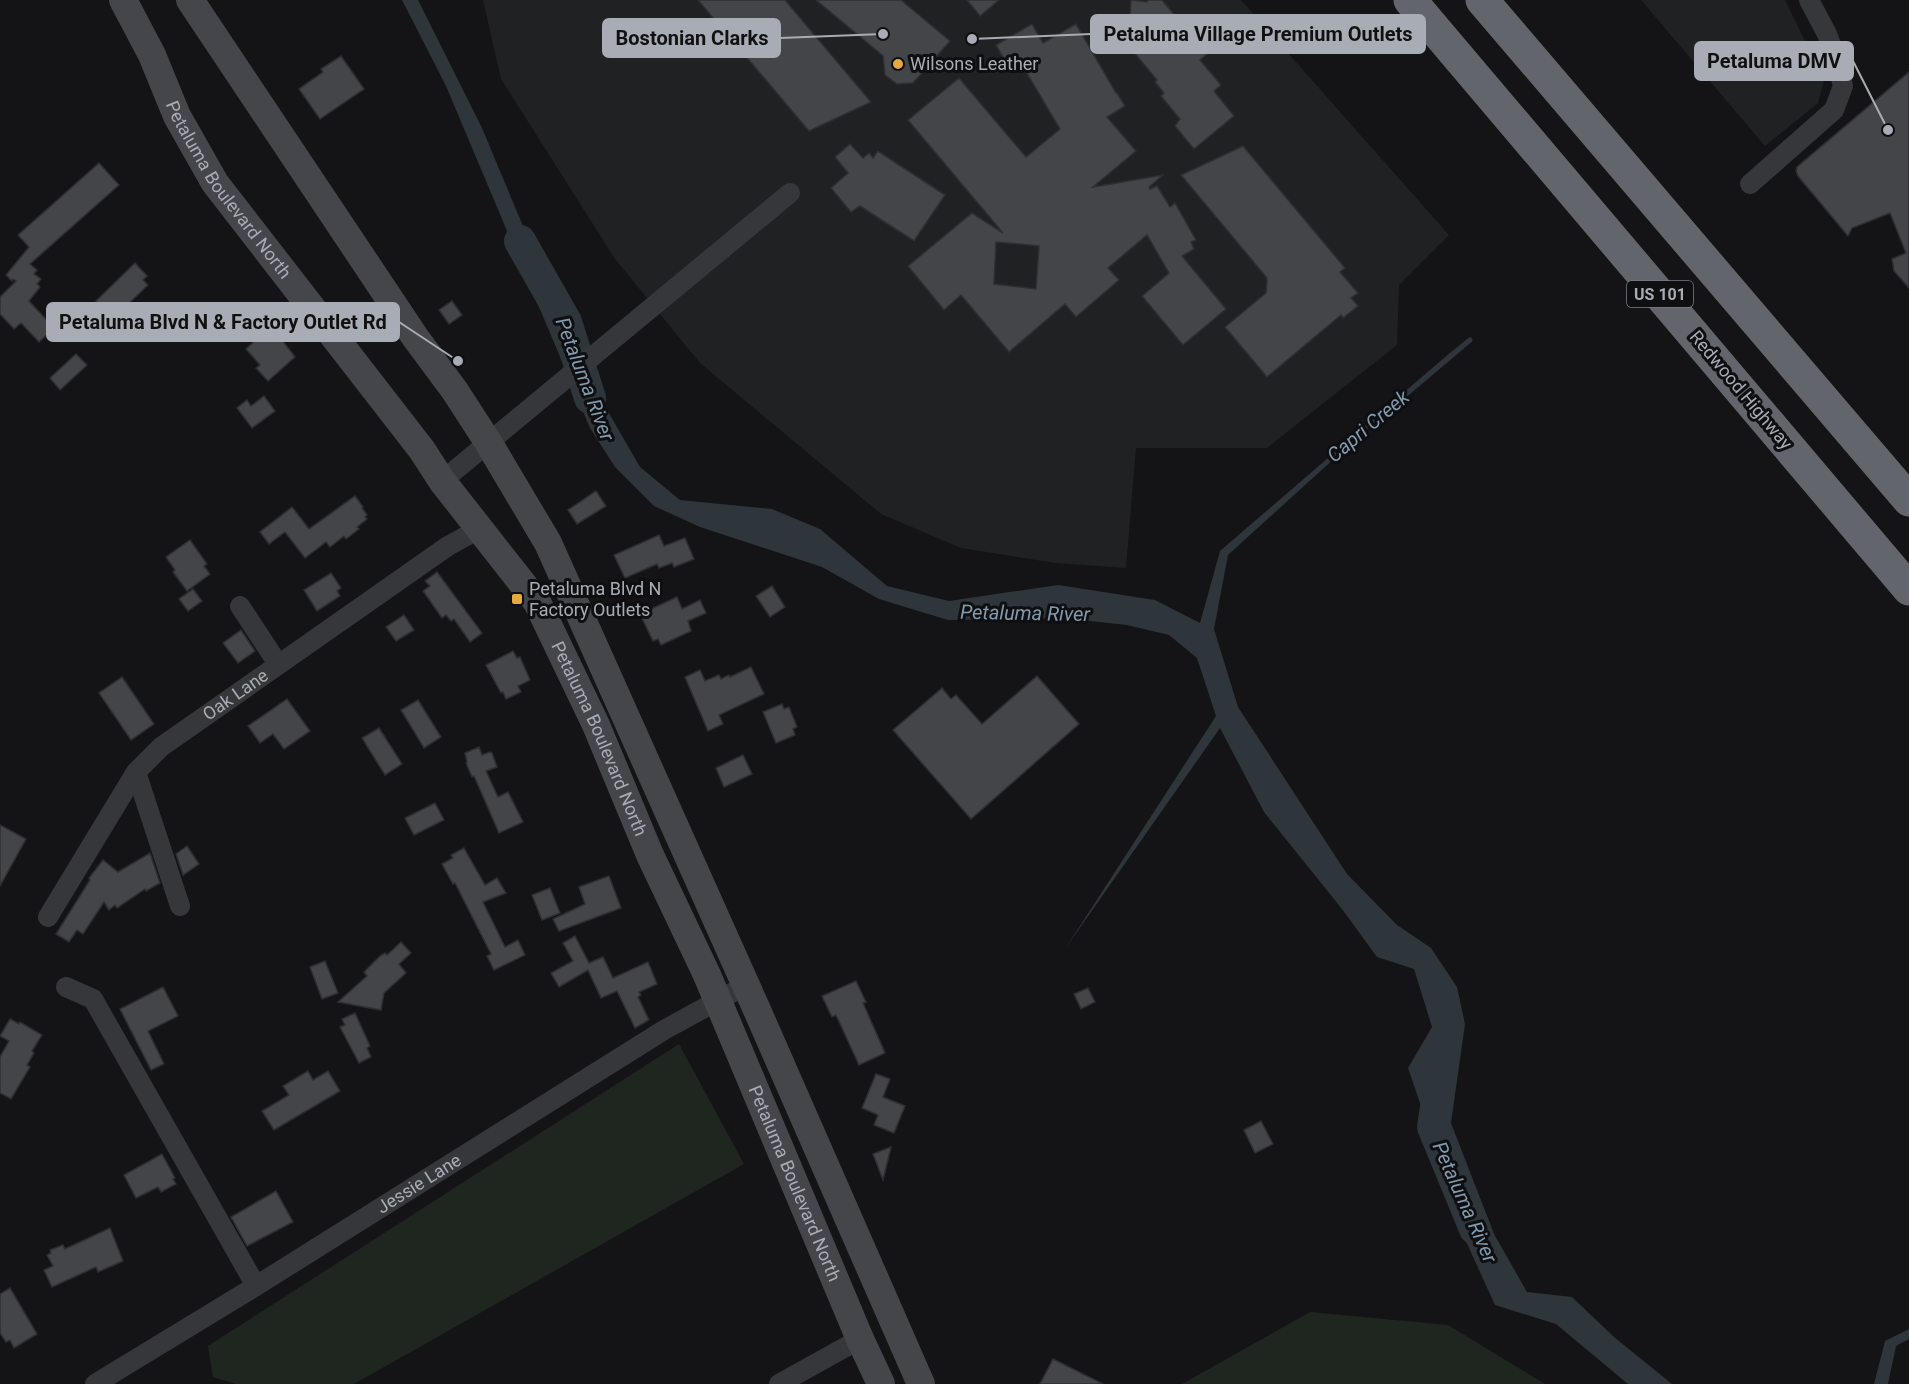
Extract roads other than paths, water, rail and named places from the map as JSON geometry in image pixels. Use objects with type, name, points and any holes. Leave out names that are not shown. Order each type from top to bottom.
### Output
[{"type":"highway","name":"Redwood Highway","points":[[1410,0],[1909,588]]},
{"type":"highway","name":"US 101","points":[[1482,0],[1909,500]]},
{"type":"main road","name":"Petaluma Boulevard North","points":[[123,0],[152,55],[177,116],[215,183],[415,441],[479,530],[537,602],[596,725],[650,855],[718,1000],[881,1384]]},
{"type":"main road","name":"Petaluma Boulevard North","points":[[190,0],[352,244],[488,442],[548,543],[921,1384]]},
{"type":"street","points":[[1750,184],[1834,110],[1843,86],[1830,42],[1809,0]]},
{"type":"street","points":[[442,481],[790,193]]},
{"type":"street","name":"Oak Lane","points":[[48,917],[136,772],[161,747],[448,546],[479,530]]},
{"type":"street","points":[[240,606],[278,664]]},
{"type":"street","points":[[136,772],[180,906]]},
{"type":"street","name":"Jessie Lane","points":[[95,1384],[256,1286],[664,1030],[746,985]]},
{"type":"street","points":[[66,987],[93,999],[256,1286]]},
{"type":"street","points":[[778,1384],[860,1339]]},
{"type":"water","points":[[402,0],[418,0],[482,128],[523,226],[554,318],[640,467],[680,500],[772,509],[820,529],[887,586],[949,601],[1058,585],[1155,600],[1200,623],[1220,551],[1466,339],[1228,555],[1214,629],[1238,707],[1347,874],[1397,925],[1431,948],[1457,987],[1465,1024],[1451,1123],[1494,1234],[1527,1292],[1572,1297],[1614,1337],[1672,1384],[1628,1384],[1556,1324],[1495,1305],[1464,1237],[1456,1164],[1423,1112],[1408,1068],[1432,1027],[1414,969],[1377,957],[1342,909],[1264,812],[1220,728],[1065,949],[1216,716],[1197,658],[1169,635],[1127,625],[1062,618],[948,620],[879,599],[822,567],[700,527],[654,506],[615,467],[590,428],[446,86]]},
{"type":"water","points":[[1909,1329],[1909,1339],[1896,1346],[1888,1384],[1874,1384],[1885,1341]]},
{"type":"waterway","name":"Petaluma River","points":[[520,241],[566,322],[590,398]]},
{"type":"waterway","name":"Capri Creek","points":[[1393,405],[1470,340]]},
{"type":"waterway","name":"Petaluma River","points":[[1439,1087],[1433,1127],[1475,1229]]},
{"type":"place","name":"Bostonian Clarks","points":[[883,34]]},
{"type":"place","name":"Petaluma Village Premium Outlets","points":[[972,39]]},
{"type":"place","name":"Wilsons Leather","points":[[898,64]]},
{"type":"place","name":"Petaluma DMV","points":[[1888,130]]},
{"type":"place","name":"Petaluma Blvd N & Factory Outlet Rd","points":[[458,361]]},
{"type":"place","name":"Petaluma Blvd N Factory Outlets","points":[[517,599]]}]
